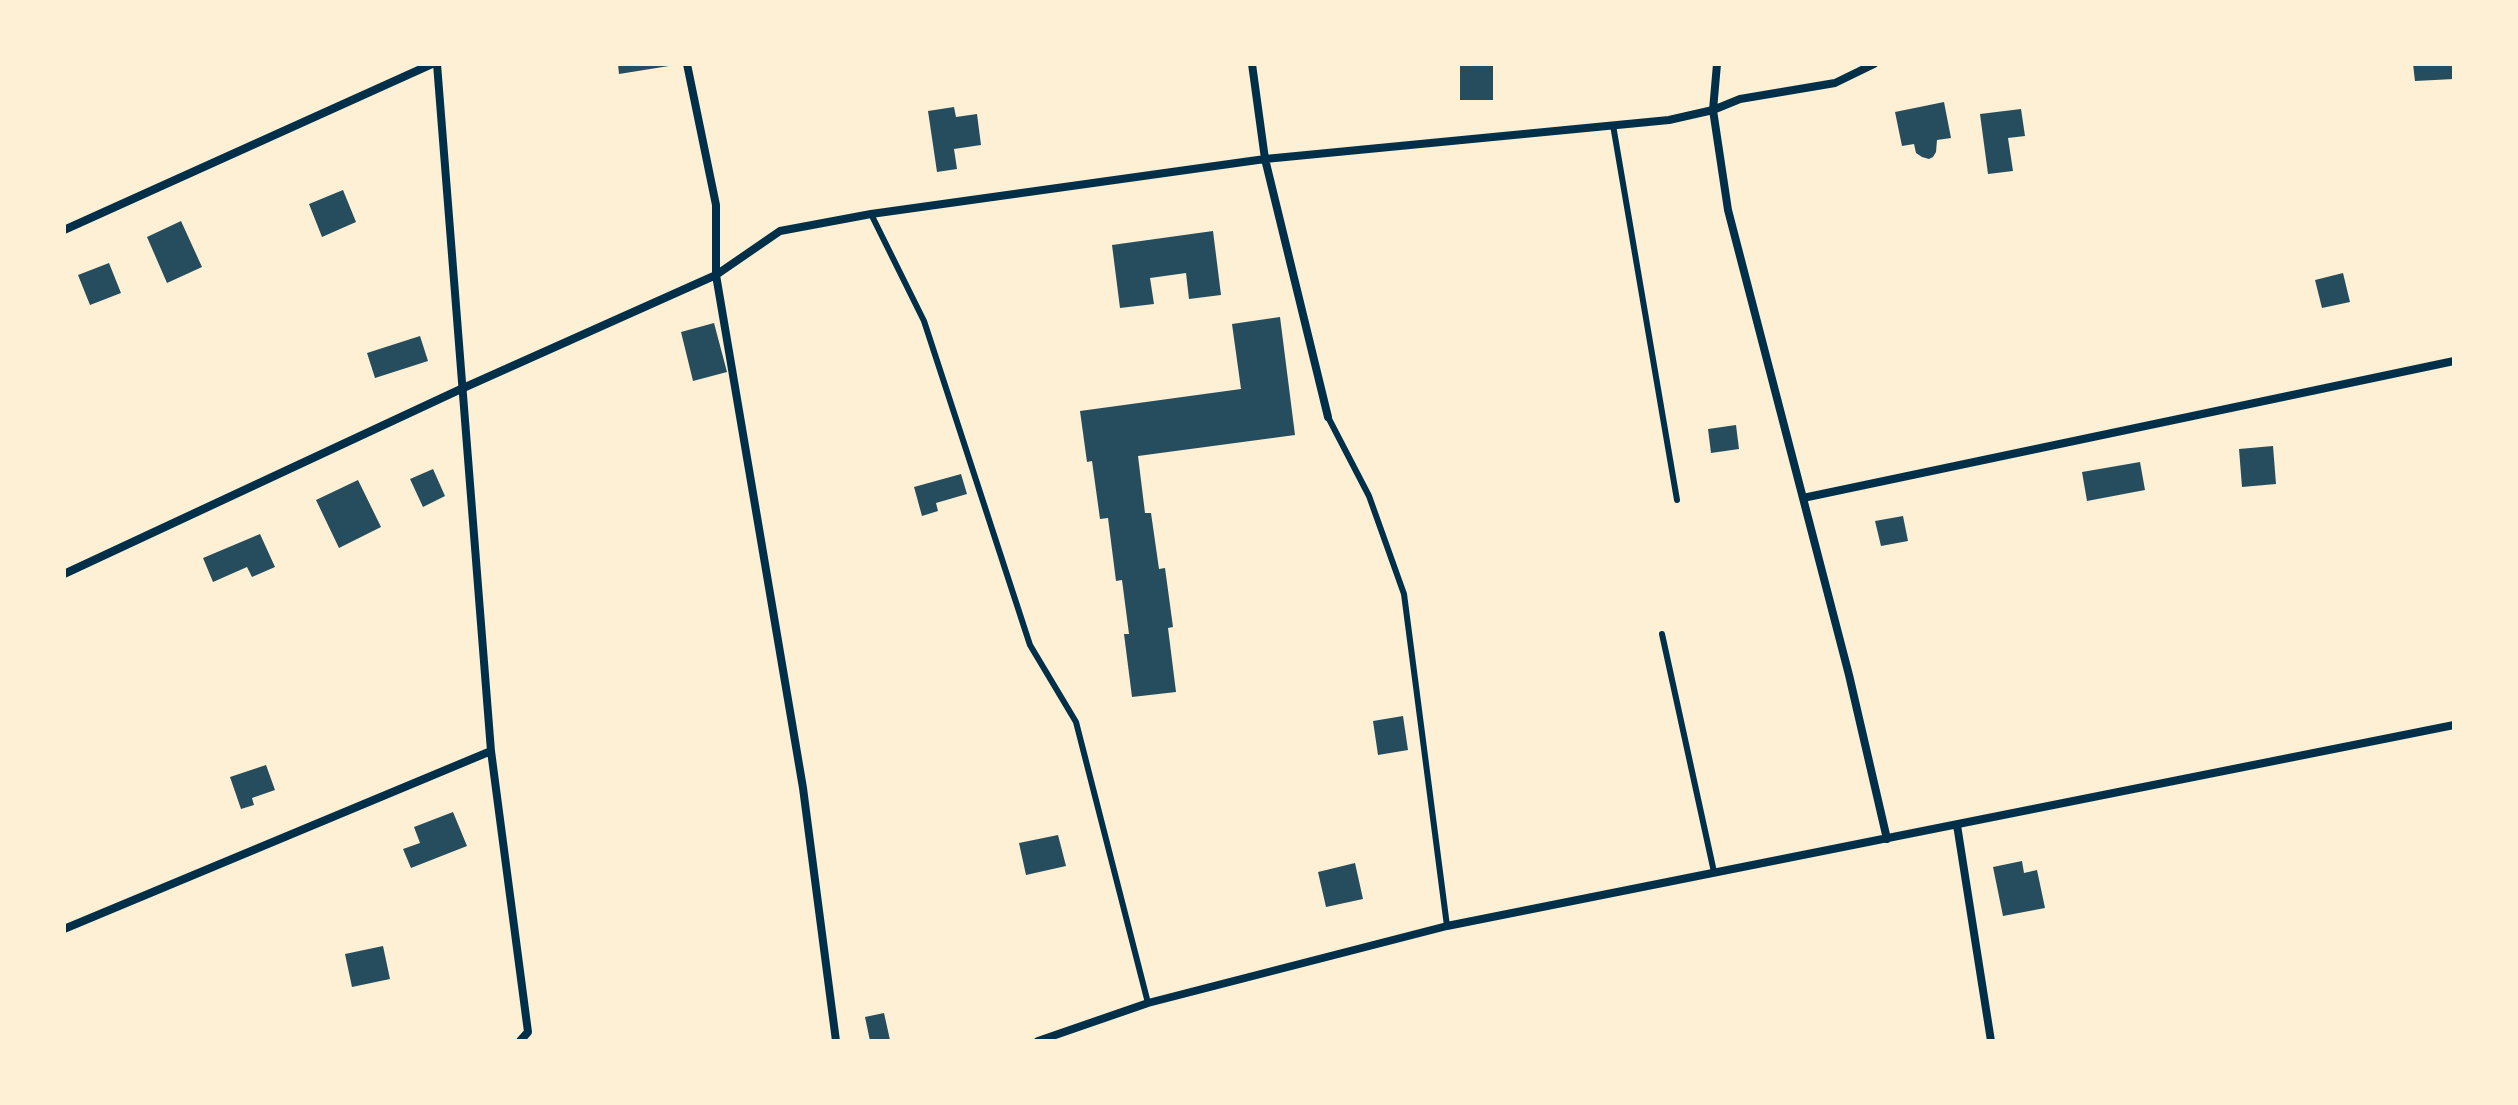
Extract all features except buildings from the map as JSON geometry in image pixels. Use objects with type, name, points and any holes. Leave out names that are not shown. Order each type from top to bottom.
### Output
[{"type":"street","points":[[64,230],[434,64],[491,751],[528,1032],[520,1041]]},
{"type":"street","points":[[687,64],[716,205],[716,275],[803,788],[836,1041]]},
{"type":"street","points":[[1252,64],[1265,159],[1328,417]]},
{"type":"street","points":[[1717,64],[1713,110],[1728,210],[1849,675],[1887,839]]},
{"type":"street","points":[[64,574],[461,389],[716,275],[780,231],[871,214],[1265,159],[1669,120],[1713,110],[1740,99],[1835,83],[1874,64]]},
{"type":"street","points":[[1803,498],[2454,361]]},
{"type":"street","points":[[1038,1041],[1148,1003],[1447,926],[2454,725]]},
{"type":"street","points":[[64,929],[491,751]]},
{"type":"street","points":[[1957,825],[1991,1041]]},
{"type":"lane","points":[[1613,125],[1677,500]]},
{"type":"lane","points":[[871,214],[924,321],[1030,645],[1076,722],[1148,1003]]},
{"type":"lane","points":[[1328,417],[1369,496],[1404,594],[1447,926]]},
{"type":"lane","points":[[1662,634],[1714,872]]}]
